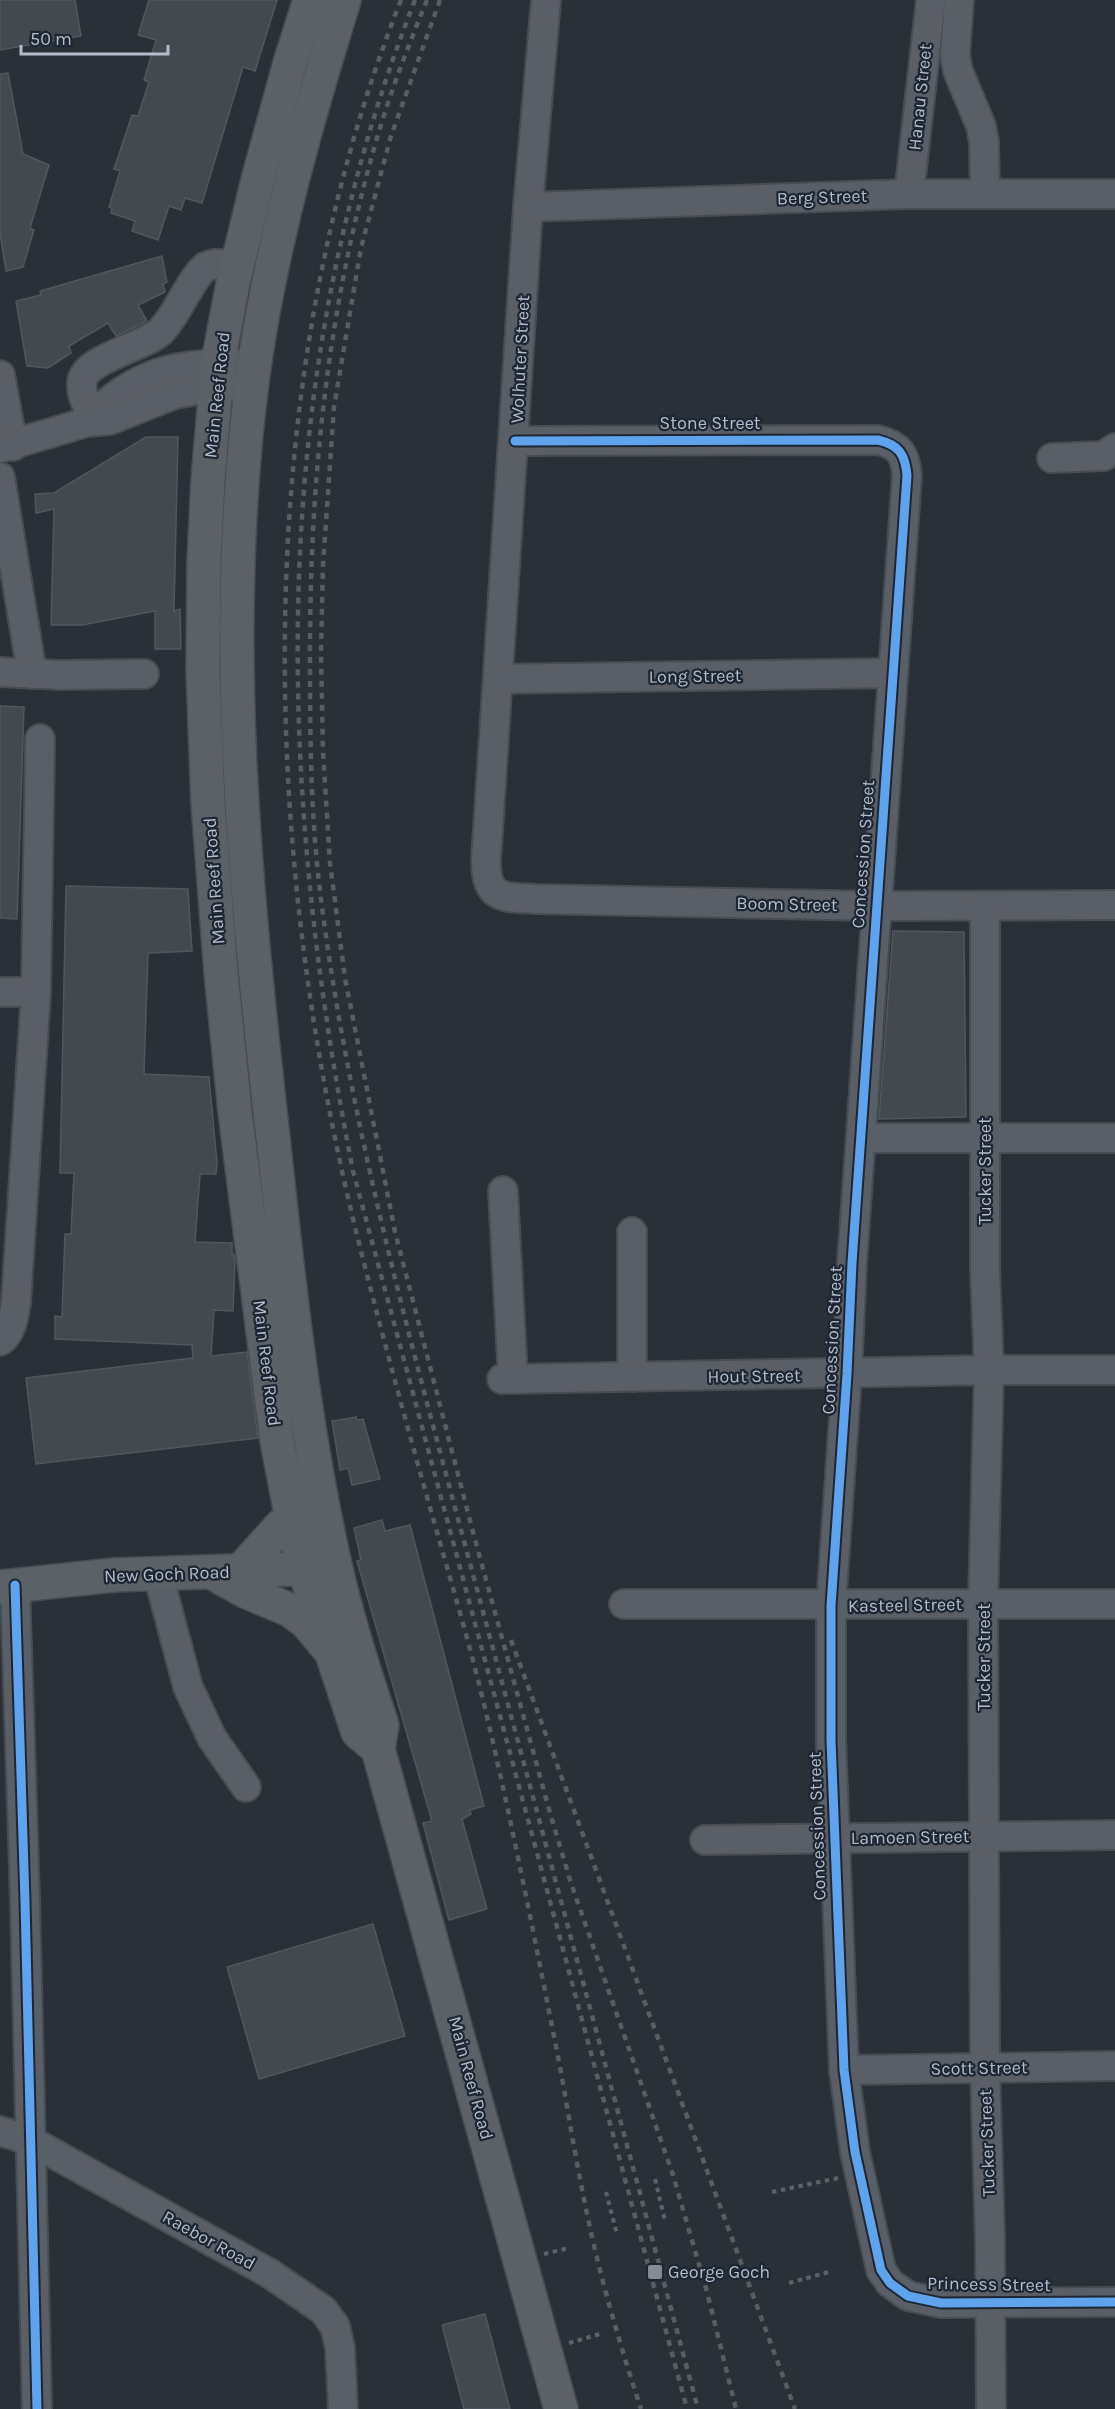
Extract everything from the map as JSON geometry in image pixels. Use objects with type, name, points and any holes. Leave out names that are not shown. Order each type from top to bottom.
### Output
[{"type":"main road","name":"Main Reef Road","points":[[310,0],[262,165],[238,264],[217,375],[208,480],[204,561],[203,671],[208,815],[235,1112],[277,1441],[292,1519],[320,1568],[382,1725],[378,1749],[561,2409]]},
{"type":"main road","name":"Main Reef Road","points":[[344,0],[318,84],[278,240],[253,375],[238,559],[237,689],[243,811],[264,1059],[295,1333],[311,1439],[320,1568],[334,1655],[358,1732],[378,1749]]},
{"type":"main road","points":[[292,1519],[225,1571],[247,1592],[290,1610],[307,1623],[334,1655]]},
{"type":"main road","name":"New Goch Road","points":[[7,1586],[114,1575],[320,1568]]},
{"type":"street","name":"Wolhuter Street","points":[[486,861],[515,441],[528,207],[546,0]]},
{"type":"street","name":"Hanau Street","points":[[909,194],[931,0]]},
{"type":"street","points":[[959,0],[955,55],[958,71],[981,126],[984,142],[985,194]]},
{"type":"street","name":"Berg Street","points":[[528,207],[909,194],[1115,194]]},
{"type":"street","points":[[91,420],[82,388],[86,372],[93,366],[157,334],[202,269],[214,264],[238,264]]},
{"type":"street","points":[[172,315],[179,367]]},
{"type":"street","points":[[91,420],[106,402],[136,381],[179,367],[192,364],[217,375],[253,375]]},
{"type":"street","points":[[0,375],[7,447],[91,420],[110,420],[217,375]]},
{"type":"street","name":"Stone Street","points":[[515,441],[878,440],[888,442],[902,452]]},
{"type":"street","points":[[1052,458],[1104,456],[1115,448]]},
{"type":"street","name":"Concession Street","points":[[871,2228],[859,2174],[844,2070],[831,1740],[831,1606],[852,1263],[907,475],[906,461],[902,452]]},
{"type":"street","points":[[0,477],[32,674]]},
{"type":"street","points":[[0,672],[144,674]]},
{"type":"street","name":"Long Street","points":[[498,679],[892,673]]},
{"type":"street","points":[[0,1341],[5,1338],[12,1323],[16,1302],[12,1168],[36,992],[40,739]]},
{"type":"street","name":"Boom Street","points":[[486,861],[486,877],[490,888],[498,895],[509,897],[877,906],[1115,905]]},
{"type":"street","name":"Tucker Street","points":[[986,906],[984,1138],[989,1370],[983,1604],[986,1836],[985,2068],[991,2304],[991,2409]]},
{"type":"street","points":[[0,992],[36,992]]},
{"type":"street","points":[[861,1138],[1115,1138]]},
{"type":"street","name":"Hout Street","points":[[502,1191],[507,1379],[989,1370],[1115,1370]]},
{"type":"street","points":[[632,1232],[632,1377]]},
{"type":"street","points":[[158,1574],[188,1687],[212,1738],[246,1787]]},
{"type":"street","points":[[7,1586],[25,1890],[37,2409]]},
{"type":"street","name":"Kasteel Street","points":[[624,1604],[831,1606],[1115,1604]]},
{"type":"street","name":"Lamoen Street","points":[[705,1840],[1115,1835]]},
{"type":"street","name":"Scott Street","points":[[844,2070],[1115,2067]]},
{"type":"street","name":"Raebor Road","points":[[0,2131],[29,2139],[269,2273],[323,2310],[335,2326],[340,2348],[343,2409]]},
{"type":"street","name":"Princess Street","points":[[871,2228],[881,2270],[897,2290],[920,2300],[941,2303],[991,2304],[1115,2302]]},
{"type":"path","points":[[772,2192],[859,2174]]},
{"type":"path","points":[[655,2179],[665,2221]]},
{"type":"path","points":[[606,2192],[617,2234]]},
{"type":"path","points":[[554,2252],[569,2248]]},
{"type":"path","points":[[789,2283],[829,2272]]},
{"type":"path","points":[[573,2342],[600,2334]]},
{"type":"building","points":[[0,0],[75,0],[81,36],[0,50]]},
{"type":"building","points":[[149,0],[277,0],[255,71],[243,67],[202,203],[185,198],[181,210],[169,206],[158,240],[132,231],[135,221],[111,213],[112,208],[109,207],[120,171],[114,169],[132,115],[138,116],[149,82],[144,80],[156,40],[138,35]]},
{"type":"building","points":[[8,73],[23,154],[49,165],[30,228],[34,230],[23,267],[6,271],[0,233],[0,74]]},
{"type":"building","points":[[162,256],[167,282],[163,284],[165,292],[138,305],[147,321],[116,336],[108,323],[69,346],[71,353],[48,368],[27,366],[16,301],[41,295],[40,291]]},
{"type":"building","points":[[146,437],[178,437],[174,611],[180,609],[181,649],[155,649],[155,611],[82,625],[51,625],[54,509],[36,513],[35,494],[54,493]]},
{"type":"building","points":[[0,706],[24,707],[17,919],[0,918]]},
{"type":"building","points":[[66,886],[188,889],[192,951],[148,953],[144,1074],[209,1077],[217,1163],[216,1174],[200,1174],[195,1242],[232,1243],[232,1254],[235,1260],[233,1311],[214,1310],[211,1356],[247,1352],[258,1438],[36,1464],[26,1378],[193,1358],[192,1345],[55,1339],[55,1316],[62,1317],[65,1234],[71,1234],[74,1173],[60,1173]]},
{"type":"building","points":[[893,931],[964,932],[966,1117],[879,1119]]},
{"type":"building","points":[[356,1417],[357,1420],[363,1419],[380,1479],[352,1485],[348,1468],[340,1470],[332,1421]]},
{"type":"building","points":[[382,1520],[385,1531],[410,1525],[484,1806],[470,1810],[471,1814],[462,1819],[487,1909],[449,1920],[423,1823],[432,1821],[357,1561],[361,1560],[354,1528]]},
{"type":"building","points":[[373,1924],[405,2036],[259,2079],[227,1967]]},
{"type":"building","points":[[485,2314],[510,2409],[464,2409],[442,2325]]},
{"type":"railway","points":[[401,0],[351,148],[316,301],[294,458],[285,617],[288,777],[302,935],[326,1091],[359,1243],[482,1695],[526,1896],[595,2249],[641,2409]]},
{"type":"railway","points":[[415,0],[366,143],[331,287],[309,433],[299,580],[299,727],[309,875],[327,1023],[353,1171],[687,2409]]},
{"type":"railway","points":[[427,0],[390,96],[362,194],[334,328],[325,395],[313,531],[310,696],[312,780],[320,891],[332,979],[348,1066],[407,1325],[698,2409]]},
{"type":"railway","points":[[440,0],[391,136],[361,248],[334,407],[323,565],[321,654],[323,752],[330,863],[345,978],[395,1232],[473,1532],[550,1813],[571,1883],[673,2175],[707,2292],[736,2409]]},
{"type":"railway","points":[[511,1640],[795,2409]]},
{"type":"cycle path","points":[[515,441],[878,440],[900,451],[905,461],[907,475],[852,1263],[831,1606],[831,1740],[844,2070],[855,2152],[881,2270],[890,2283],[908,2296],[941,2303],[1115,2302]]},
{"type":"cycle path","points":[[15,1585],[37,2409]]},
{"type":"place","name":"George Goch","points":[[655,2272]]}]
